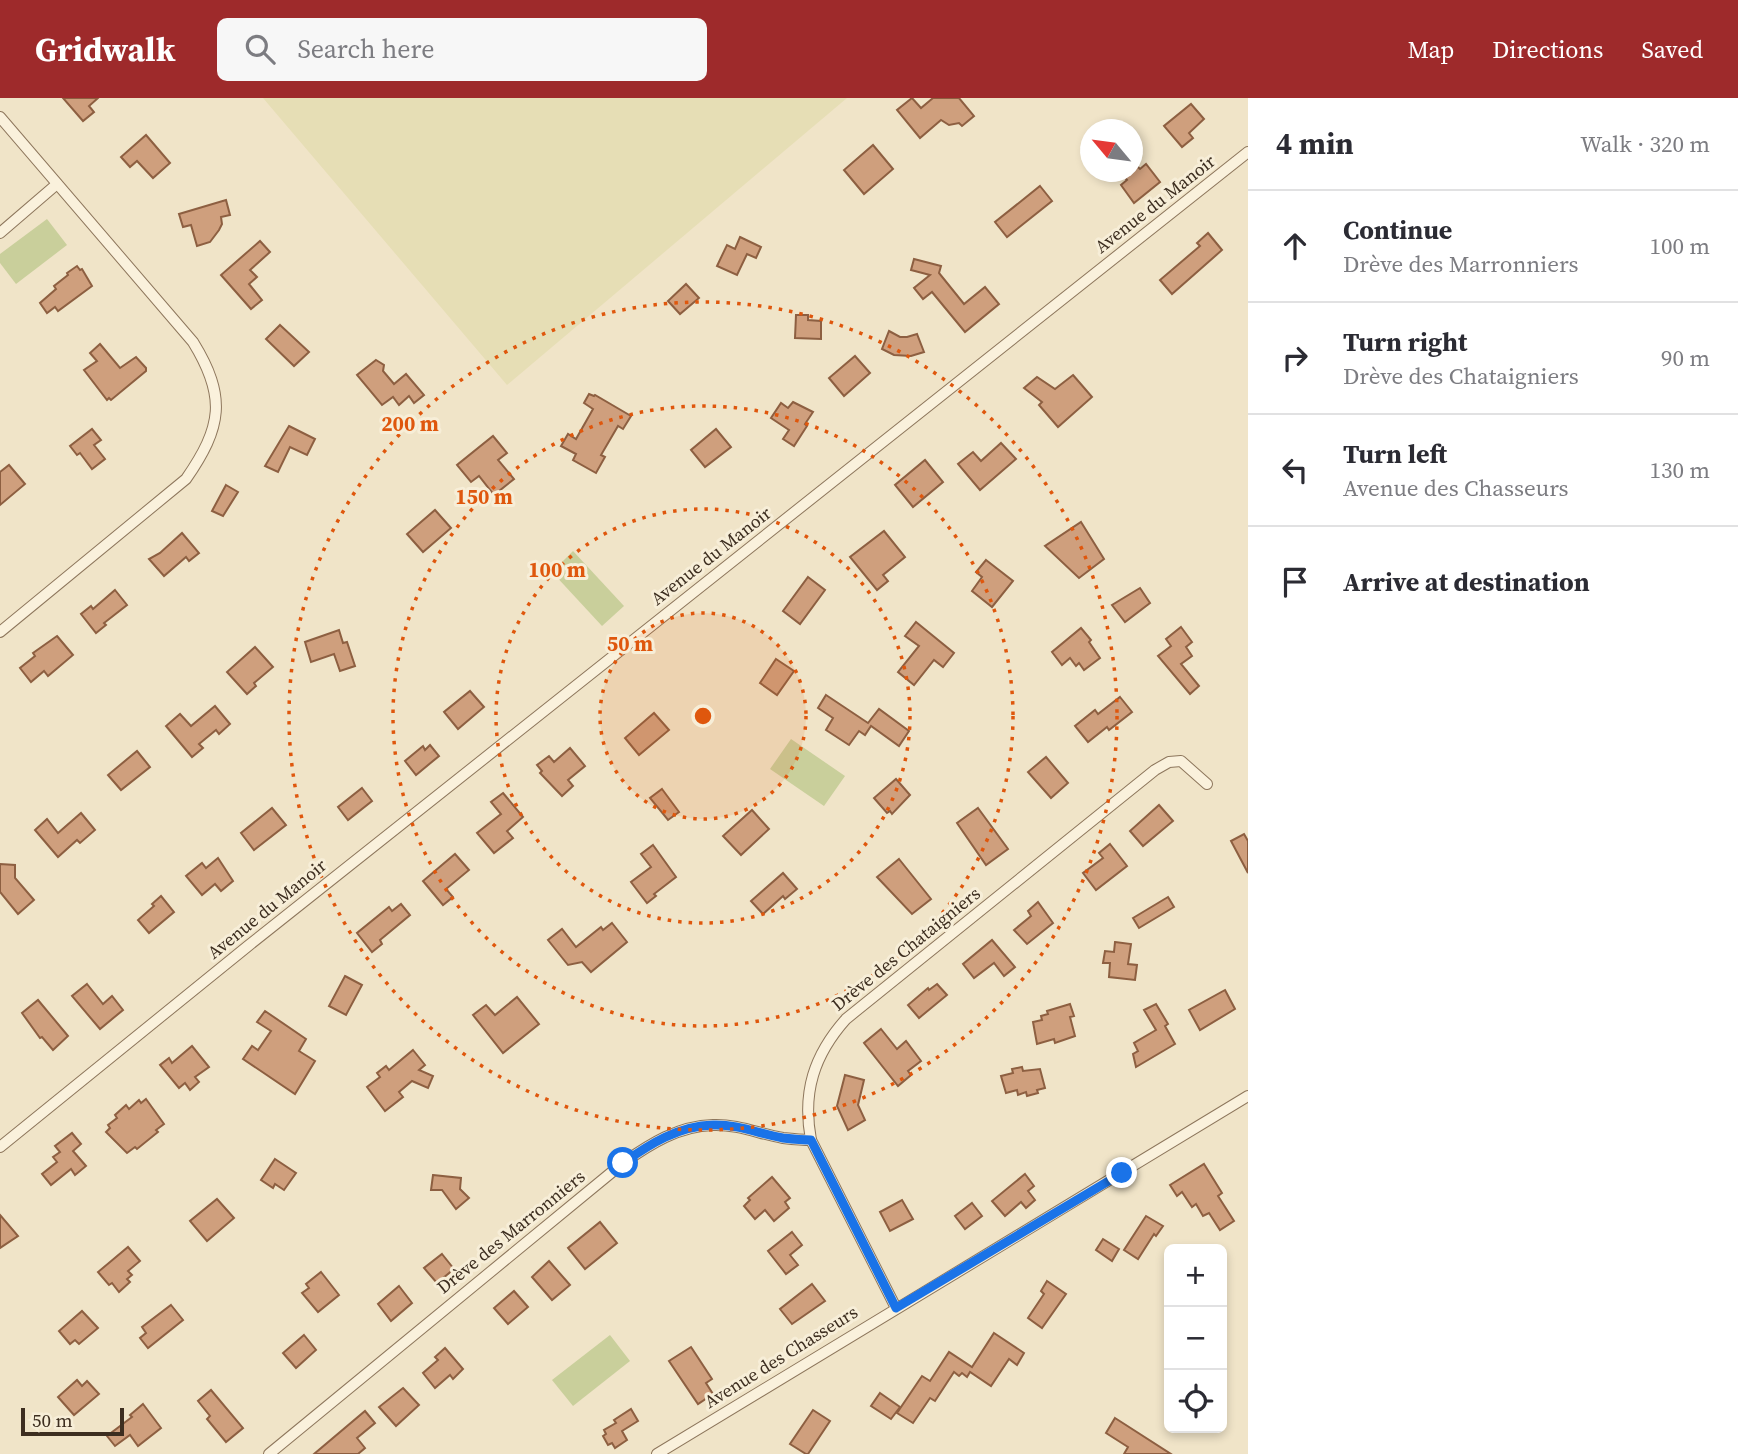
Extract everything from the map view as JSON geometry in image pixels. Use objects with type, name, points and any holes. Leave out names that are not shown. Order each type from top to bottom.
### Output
[{"type":"street","points":[[0,117],[193,342],[205,361],[213,384],[216,408],[214,428],[205,452],[187,479],[0,632]]},
{"type":"street","name":"Avenue du Manoir","points":[[0,1147],[257,939],[1248,152]]},
{"type":"street","points":[[0,233],[57,184]]},
{"type":"street","name":"Drève des Chataigniers","points":[[896,1308],[811,1140],[806,1117],[809,1091],[817,1061],[829,1038],[846,1019],[1155,770],[1169,762],[1181,761],[1207,784]]},
{"type":"street","name":"Avenue des Chasseurs","points":[[657,1454],[1248,1096]]},
{"type":"street","name":"Drève des Marronniers","points":[[269,1454],[623,1163],[650,1144],[681,1130],[713,1125],[783,1138],[811,1140]]},
{"type":"shaded area","points":[[263,98],[847,98],[507,385]]},
{"type":"green space","points":[[47,219],[67,245],[16,284],[0,263],[0,254]]},
{"type":"green space","points":[[573,551],[624,606],[602,626],[552,572]]},
{"type":"green space","points":[[791,739],[845,776],[824,806],[770,769]]},
{"type":"green space","points":[[610,1335],[630,1361],[573,1406],[552,1380]]},
{"type":"building","points":[[63,98],[98,98],[89,106],[94,112],[83,121]]},
{"type":"building","points":[[912,98],[921,108],[933,98],[959,98],[974,116],[962,126],[959,123],[949,125],[941,120],[920,138],[897,110]]},
{"type":"building","points":[[1191,104],[1204,119],[1189,133],[1193,138],[1182,147],[1164,126]]},
{"type":"building","points":[[146,135],[170,163],[153,178],[137,161],[130,167],[121,157]]},
{"type":"building","points":[[873,145],[893,169],[864,194],[844,170]]},
{"type":"building","points":[[1146,164],[1160,182],[1134,203],[1121,185],[1125,182],[1143,182],[1143,166]]},
{"type":"building","points":[[1040,186],[1052,201],[1007,237],[995,222]]},
{"type":"building","points":[[226,200],[230,215],[221,217],[222,224],[210,242],[197,246],[191,225],[183,227],[179,214]]},
{"type":"building","points":[[1208,233],[1222,250],[1172,294],[1160,280],[1200,246],[1197,243]]},
{"type":"building","points":[[740,237],[761,247],[756,258],[747,254],[737,275],[717,266],[727,245],[735,249]]},
{"type":"building","points":[[260,241],[270,252],[250,270],[257,277],[249,284],[262,300],[251,309],[221,275]]},
{"type":"building","points":[[914,259],[941,266],[939,273],[964,304],[985,287],[999,304],[965,332],[932,292],[923,299],[914,288],[930,275],[911,270]]},
{"type":"building","points":[[77,266],[82,269],[92,286],[58,311],[55,307],[47,313],[40,303],[56,289],[54,286],[68,275],[67,273]]},
{"type":"building","points":[[686,284],[699,298],[680,314],[668,301]]},
{"type":"building","points":[[796,315],[808,315],[808,320],[821,321],[821,339],[795,338]]},
{"type":"building","points":[[280,325],[309,352],[294,366],[266,339]]},
{"type":"building","points":[[889,331],[900,337],[917,334],[924,352],[911,356],[894,355],[882,349]]},
{"type":"building","points":[[100,344],[120,368],[136,357],[146,368],[146,371],[111,400],[107,400],[84,370],[97,361],[90,353]]},
{"type":"building","points":[[855,356],[870,373],[844,396],[829,378]]},
{"type":"building","points":[[376,360],[384,365],[383,371],[394,384],[406,374],[424,395],[414,403],[409,396],[399,405],[393,397],[382,405],[357,375]]},
{"type":"building","points":[[1073,375],[1092,397],[1058,427],[1039,405],[1042,402],[1024,388],[1037,377],[1055,389]]},
{"type":"building","points":[[589,394],[631,416],[623,429],[618,426],[601,455],[605,457],[596,473],[573,460],[576,454],[561,446],[568,434],[576,439],[593,409],[584,403]]},
{"type":"building","points":[[793,402],[813,412],[794,446],[783,439],[789,430],[771,418],[781,403],[788,408]]},
{"type":"building","points":[[289,426],[315,439],[307,455],[290,447],[278,472],[265,466]]},
{"type":"building","points":[[92,429],[101,440],[94,445],[105,459],[92,469],[80,453],[77,455],[70,446]]},
{"type":"building","points":[[716,429],[731,447],[705,467],[691,450]]},
{"type":"building","points":[[493,436],[507,453],[498,460],[514,479],[494,495],[479,476],[471,482],[457,465]]},
{"type":"building","points":[[1001,443],[1016,459],[980,490],[958,464],[973,452],[981,461]]},
{"type":"building","points":[[925,460],[943,482],[913,507],[895,485]]},
{"type":"building","points":[[9,465],[25,484],[0,505],[0,472]]},
{"type":"building","points":[[226,485],[238,492],[223,516],[212,511]]},
{"type":"building","points":[[435,510],[451,528],[423,552],[407,534]]},
{"type":"building","points":[[1081,522],[1104,559],[1079,578],[1045,546]]},
{"type":"building","points":[[884,531],[905,557],[883,575],[888,581],[877,590],[850,557]]},
{"type":"building","points":[[182,533],[199,553],[189,561],[186,557],[164,576],[149,559]]},
{"type":"building","points":[[986,560],[1013,581],[992,607],[972,591],[982,577],[976,572]]},
{"type":"building","points":[[808,577],[825,590],[800,624],[783,611]]},
{"type":"building","points":[[1140,588],[1150,603],[1125,622],[1112,605]]},
{"type":"building","points":[[115,590],[127,605],[96,633],[81,614],[91,606],[93,609]]},
{"type":"building","points":[[916,622],[954,653],[943,667],[934,660],[914,685],[898,672],[919,646],[905,636]]},
{"type":"building","points":[[1181,627],[1192,642],[1186,647],[1192,656],[1181,664],[1199,686],[1190,694],[1158,656],[1171,646],[1166,639]]},
{"type":"building","points":[[1081,628],[1100,658],[1084,670],[1079,663],[1076,666],[1070,658],[1062,665],[1052,652]]},
{"type":"building","points":[[339,630],[343,643],[347,642],[355,666],[340,671],[334,654],[311,662],[305,642]]},
{"type":"building","points":[[57,636],[73,655],[48,676],[44,671],[31,682],[20,668],[35,656],[33,653]]},
{"type":"building","points":[[255,647],[273,667],[254,683],[256,686],[247,694],[227,672]]},
{"type":"building","points":[[776,659],[794,671],[777,695],[760,683]]},
{"type":"building","points":[[470,691],[484,707],[458,729],[444,712]]},
{"type":"building","points":[[826,695],[868,723],[879,709],[909,731],[899,746],[871,726],[865,735],[859,731],[849,745],[826,730],[833,718],[818,708]]},
{"type":"building","points":[[1120,697],[1132,712],[1088,742],[1075,726],[1095,710],[1098,714]]},
{"type":"building","points":[[215,706],[230,724],[219,734],[216,730],[199,744],[203,748],[192,757],[166,726],[180,714],[191,726]]},
{"type":"building","points":[[654,713],[669,730],[639,755],[625,738]]},
{"type":"building","points":[[430,745],[439,756],[416,775],[405,761],[423,746],[425,750]]},
{"type":"building","points":[[570,748],[585,766],[568,780],[573,786],[562,796],[540,773],[542,771],[537,765],[549,756],[554,762]]},
{"type":"building","points":[[137,751],[150,767],[121,790],[108,775]]},
{"type":"building","points":[[1046,757],[1068,783],[1051,798],[1028,772]]},
{"type":"building","points":[[896,779],[910,795],[892,814],[890,811],[887,813],[874,798]]},
{"type":"building","points":[[362,788],[372,801],[348,820],[338,807]]},
{"type":"building","points":[[662,789],[679,812],[668,820],[650,798]]},
{"type":"building","points":[[503,793],[523,817],[507,831],[513,838],[494,853],[477,833],[501,814],[491,802]]},
{"type":"building","points":[[1159,805],[1173,821],[1143,846],[1130,831]]},
{"type":"building","points":[[272,808],[286,825],[254,850],[241,833]]},
{"type":"building","points":[[978,808],[1008,849],[986,865],[957,823]]},
{"type":"building","points":[[752,810],[769,829],[741,855],[723,836]]},
{"type":"building","points":[[81,813],[95,830],[80,843],[77,840],[58,857],[35,830],[47,819],[58,833]]},
{"type":"building","points":[[1244,834],[1248,841],[1248,873],[1231,841]]},
{"type":"building","points":[[1110,844],[1127,866],[1096,890],[1083,873],[1103,858],[1099,853]]},
{"type":"building","points":[[653,845],[676,877],[647,903],[631,882],[651,867],[641,854]]},
{"type":"building","points":[[455,854],[469,870],[446,889],[453,897],[443,905],[423,881]]},
{"type":"building","points":[[218,858],[233,881],[221,891],[215,884],[202,895],[186,876],[202,863],[206,868]]},
{"type":"building","points":[[899,859],[931,899],[912,914],[877,877]]},
{"type":"building","points":[[0,864],[15,865],[15,878],[34,900],[18,914],[0,892]]},
{"type":"building","points":[[783,873],[797,889],[785,899],[783,896],[763,914],[751,901]]},
{"type":"building","points":[[161,896],[174,912],[149,933],[138,920]]},
{"type":"building","points":[[1168,897],[1174,907],[1139,928],[1133,918]]},
{"type":"building","points":[[1038,902],[1053,923],[1027,944],[1014,930],[1031,916],[1028,911]]},
{"type":"building","points":[[401,904],[410,915],[380,940],[382,944],[372,952],[357,933],[389,907],[392,911]]},
{"type":"building","points":[[612,923],[627,942],[591,972],[582,962],[568,965],[548,940],[562,929],[576,947],[601,927],[603,930]]},
{"type":"building","points":[[992,940],[1015,967],[1004,976],[994,963],[974,978],[963,964]]},
{"type":"building","points":[[1115,942],[1131,944],[1128,964],[1137,965],[1135,980],[1109,977],[1110,963],[1103,963],[1105,951],[1114,952]]},
{"type":"building","points":[[345,976],[362,985],[346,1015],[329,1006]]},
{"type":"building","points":[[87,984],[103,1004],[112,996],[123,1010],[100,1029],[72,996]]},
{"type":"building","points":[[937,984],[947,995],[919,1018],[908,1005]]},
{"type":"building","points":[[1225,990],[1235,1009],[1200,1030],[1189,1010]]},
{"type":"building","points":[[517,997],[539,1024],[503,1053],[473,1015],[486,1005],[495,1015]]},
{"type":"building","points":[[38,1000],[68,1036],[53,1050],[40,1038],[22,1013]]},
{"type":"building","points":[[1070,1004],[1075,1036],[1055,1043],[1054,1039],[1037,1044],[1033,1022],[1042,1020],[1041,1016],[1048,1014],[1047,1011]]},
{"type":"building","points":[[1156,1004],[1168,1024],[1165,1026],[1175,1044],[1136,1067],[1133,1054],[1138,1051],[1134,1043],[1156,1030],[1144,1010]]},
{"type":"building","points":[[265,1011],[306,1039],[299,1051],[315,1061],[295,1094],[243,1059],[252,1046],[258,1050],[271,1031],[257,1022]]},
{"type":"building","points":[[881,1029],[897,1049],[906,1041],[921,1061],[908,1071],[911,1075],[898,1086],[864,1043]]},
{"type":"building","points":[[192,1046],[209,1067],[195,1077],[199,1082],[190,1090],[185,1083],[179,1088],[160,1065],[169,1058],[172,1063]]},
{"type":"building","points":[[413,1050],[425,1065],[419,1070],[433,1076],[428,1088],[412,1081],[399,1092],[403,1097],[385,1111],[367,1087],[380,1077],[377,1073],[386,1066],[389,1070]]},
{"type":"building","points":[[1022,1067],[1023,1071],[1040,1069],[1045,1088],[1027,1096],[1026,1092],[1018,1095],[1017,1090],[1006,1093],[1001,1076],[1013,1073],[1012,1069]]},
{"type":"building","points":[[845,1075],[864,1080],[858,1105],[865,1120],[848,1130],[837,1106]]},
{"type":"building","points":[[146,1099],[164,1124],[137,1149],[135,1147],[127,1153],[106,1132],[110,1128],[108,1125],[126,1105],[129,1109],[139,1100],[141,1103]]},
{"type":"building","points":[[72,1133],[81,1144],[73,1151],[86,1166],[75,1175],[71,1169],[51,1185],[42,1174],[57,1162],[53,1157],[60,1152],[55,1146]]},
{"type":"building","points":[[275,1159],[296,1173],[284,1190],[275,1184],[273,1188],[261,1180]]},
{"type":"building","points":[[1204,1164],[1222,1193],[1218,1196],[1234,1221],[1220,1230],[1209,1213],[1203,1216],[1196,1204],[1192,1207],[1182,1192],[1177,1196],[1170,1185]]},
{"type":"building","points":[[1025,1174],[1034,1186],[1028,1191],[1035,1200],[1026,1208],[1021,1202],[1005,1216],[992,1201]]},
{"type":"building","points":[[433,1175],[461,1178],[460,1189],[469,1198],[456,1209],[442,1190],[431,1190]]},
{"type":"building","points":[[772,1177],[790,1198],[785,1202],[789,1208],[774,1221],[765,1210],[755,1219],[744,1206],[750,1200],[748,1198]]},
{"type":"building","points":[[217,1199],[234,1218],[207,1241],[190,1221]]},
{"type":"building","points":[[902,1200],[913,1219],[890,1231],[880,1212]]},
{"type":"building","points":[[972,1203],[982,1216],[965,1229],[955,1216]]},
{"type":"building","points":[[0,1215],[18,1236],[0,1248]]},
{"type":"building","points":[[1146,1216],[1163,1226],[1156,1236],[1154,1234],[1138,1259],[1124,1250]]},
{"type":"building","points":[[600,1222],[617,1243],[585,1269],[568,1248]]},
{"type":"building","points":[[792,1232],[802,1245],[790,1255],[798,1265],[786,1274],[768,1251]]},
{"type":"building","points":[[1103,1239],[1119,1249],[1112,1261],[1096,1250]]},
{"type":"building","points":[[128,1247],[140,1261],[128,1271],[132,1275],[127,1279],[130,1282],[119,1292],[98,1272]]},
{"type":"building","points":[[442,1254],[454,1269],[437,1283],[424,1268]]},
{"type":"building","points":[[549,1261],[570,1285],[552,1300],[532,1277]]},
{"type":"building","points":[[321,1272],[339,1295],[318,1312],[302,1293],[309,1288],[306,1284]]},
{"type":"building","points":[[1047,1281],[1066,1294],[1042,1328],[1028,1318],[1044,1294],[1041,1291]]},
{"type":"building","points":[[812,1284],[825,1301],[792,1324],[780,1309]]},
{"type":"building","points":[[399,1286],[412,1303],[391,1321],[378,1304]]},
{"type":"building","points":[[514,1291],[528,1307],[508,1324],[494,1308]]},
{"type":"building","points":[[171,1305],[183,1320],[148,1348],[140,1338],[146,1333],[142,1327]]},
{"type":"building","points":[[82,1311],[98,1328],[79,1344],[75,1340],[70,1344],[59,1331]]},
{"type":"building","points":[[994,1333],[1024,1353],[1017,1365],[1009,1359],[991,1386],[970,1372],[967,1377],[954,1372],[935,1401],[930,1398],[913,1423],[897,1413],[922,1376],[930,1381],[949,1352],[972,1367]]},
{"type":"building","points":[[304,1335],[316,1350],[296,1368],[283,1353]]},
{"type":"building","points":[[691,1347],[712,1379],[706,1383],[713,1394],[698,1404],[669,1361]]},
{"type":"building","points":[[445,1348],[463,1369],[453,1379],[450,1375],[435,1388],[423,1373],[438,1360],[435,1357]]},
{"type":"building","points":[[77,1380],[82,1386],[87,1381],[99,1394],[74,1415],[58,1397]]},
{"type":"building","points":[[403,1388],[419,1405],[396,1426],[379,1407]]},
{"type":"building","points":[[211,1390],[243,1428],[226,1442],[207,1419],[210,1416],[198,1401]]},
{"type":"building","points":[[880,1393],[900,1407],[891,1419],[871,1406]]},
{"type":"building","points":[[143,1404],[161,1428],[138,1446],[130,1435],[115,1446],[107,1436],[132,1417],[130,1415]]},
{"type":"building","points":[[631,1409],[638,1421],[622,1431],[627,1440],[615,1448],[612,1443],[608,1445],[603,1436],[606,1434],[604,1430]]},
{"type":"building","points":[[813,1410],[830,1421],[806,1454],[790,1444]]},
{"type":"building","points":[[365,1411],[375,1423],[357,1438],[365,1448],[358,1454],[314,1454]]},
{"type":"building","points":[[1115,1418],[1171,1454],[1124,1454],[1128,1447],[1106,1433]]},
{"type":"route","points":[[623,1163],[650,1144],[681,1130],[713,1125],[783,1138],[811,1140],[896,1308],[1122,1173]]}]
